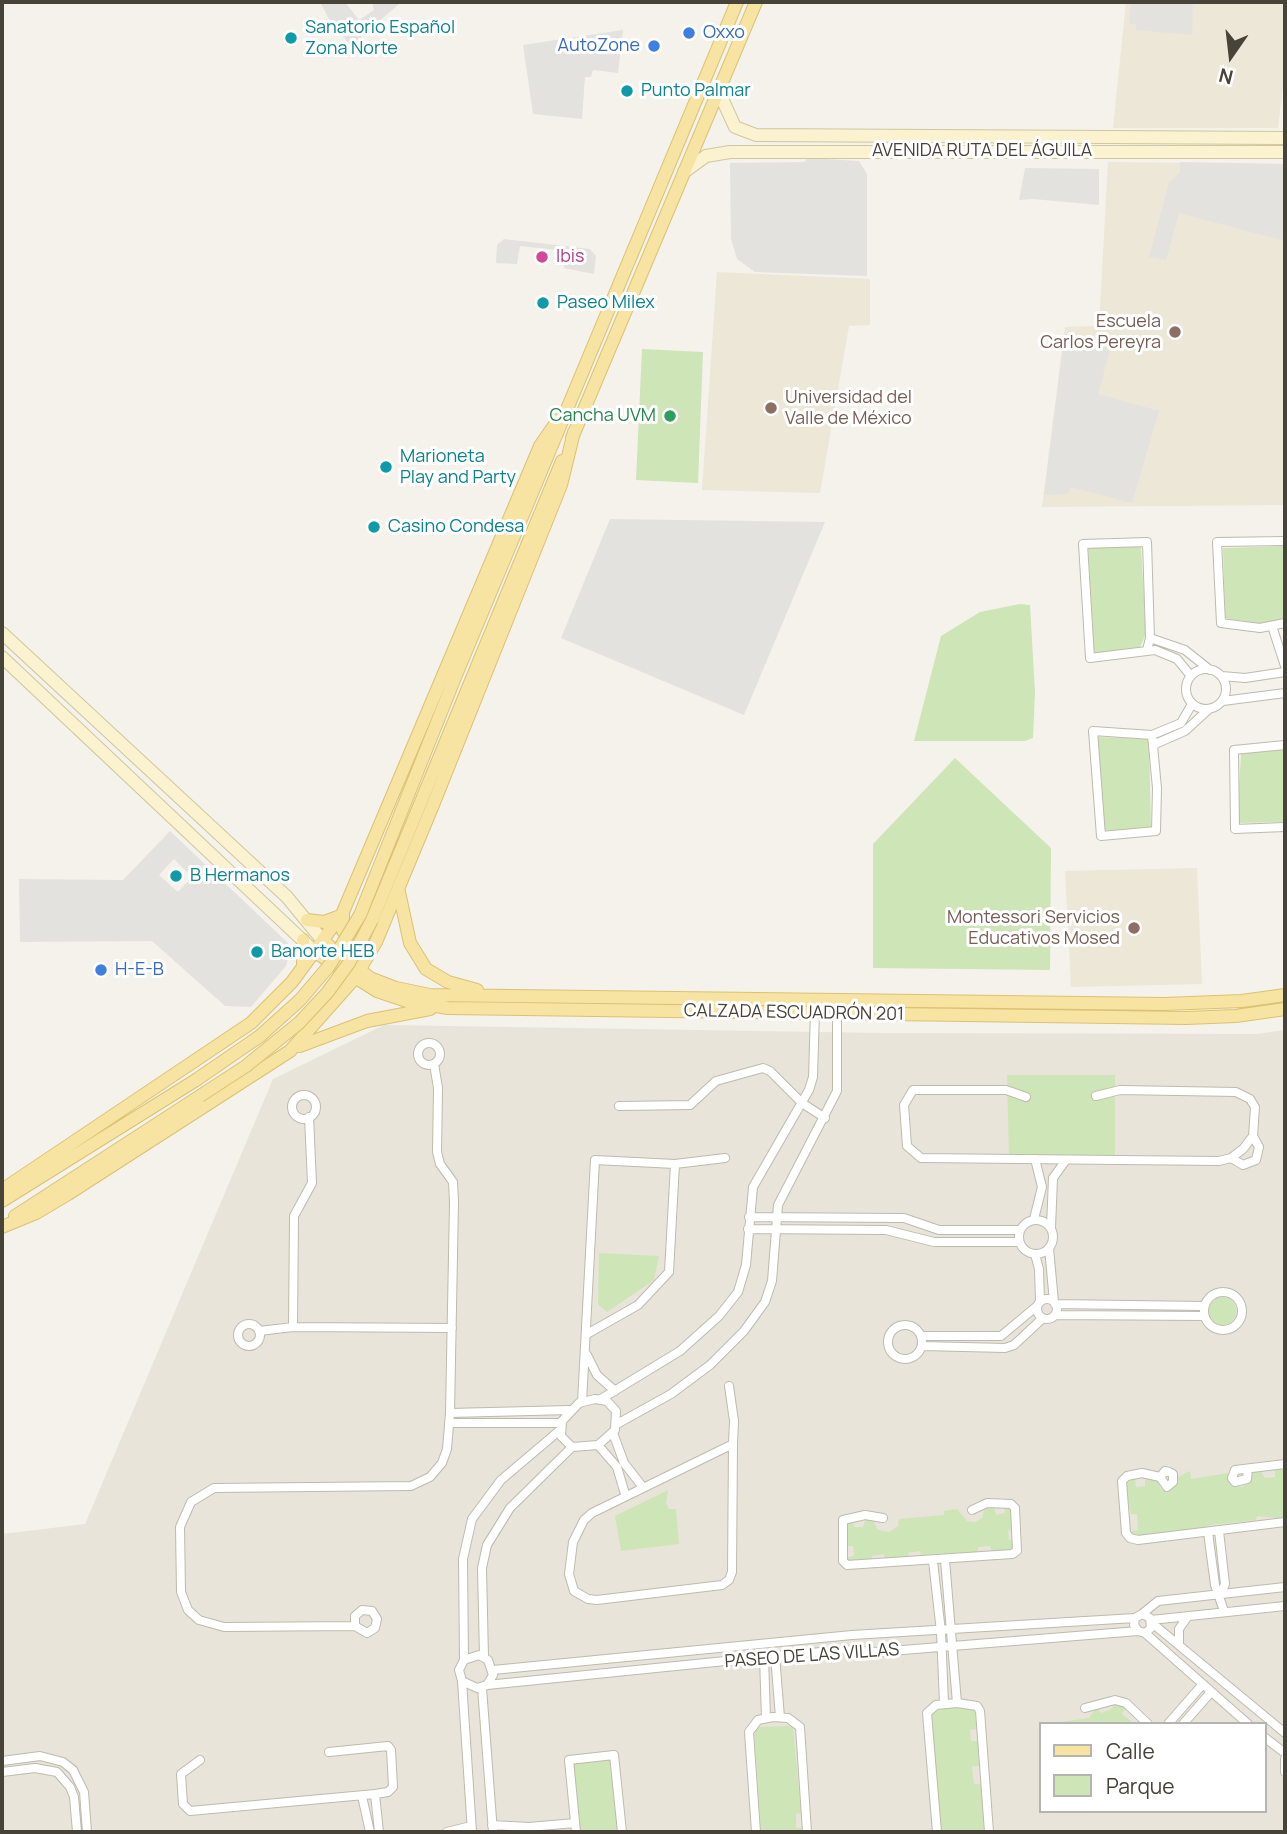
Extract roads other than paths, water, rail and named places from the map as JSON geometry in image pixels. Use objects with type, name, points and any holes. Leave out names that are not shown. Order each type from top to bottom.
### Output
[{"type":"main road","points":[[2,1201],[63,1165],[260,1036],[300,1000],[329,966],[360,915],[456,676],[737,2]]},
{"type":"main road","points":[[2,1225],[246,1066],[299,1023],[327,993],[355,954],[373,920],[467,685],[756,2]]},
{"type":"main road","points":[[2,1190],[216,1048],[268,1009],[323,941],[342,914],[540,446],[566,412]]},
{"type":"main road","points":[[290,1051],[328,1012],[357,975],[376,942],[558,494],[574,432]]},
{"type":"main road","points":[[398,889],[410,943],[426,969],[448,982],[494,995]]},
{"type":"main road","points":[[306,919],[324,922],[342,914]]},
{"type":"main road","points":[[342,914],[341,921],[349,939],[357,944],[376,942]]},
{"type":"main road","points":[[303,940],[303,967]]},
{"type":"main road","name":"CALZADA ESCUADRÓN 201","points":[[323,941],[357,975],[414,993],[1164,1004],[1219,1003],[1285,995]]},
{"type":"main road","name":"CALZADA ESCUADRÓN 201","points":[[315,952],[391,997],[448,1008],[1186,1018],[1236,1016],[1285,1009]]},
{"type":"main road","points":[[292,982],[300,978],[318,981],[329,995],[328,1012]]},
{"type":"main road","points":[[2,1225],[36,1213],[68,1194],[290,1051],[367,1021],[394,1014],[448,1008]]},
{"type":"street","name":"AVENIDA RUTA DEL ÁGUILA","points":[[719,92],[735,127],[756,135],[1285,138]]},
{"type":"street","points":[[1101,137],[1101,151]]},
{"type":"street","name":"AVENIDA RUTA DEL ÁGUILA","points":[[684,172],[706,156],[718,152],[1285,152]]},
{"type":"street","points":[[1285,541],[1217,542],[1220,622],[1260,628],[1285,623]]},
{"type":"street","points":[[1147,650],[1150,638],[1147,542],[1083,544],[1090,658],[1147,650],[1163,652],[1177,659],[1191,676]]},
{"type":"street","points":[[1272,626],[1285,666]]},
{"type":"street","points":[[2,633],[270,881],[323,941]]},
{"type":"street","points":[[1150,638],[1185,650],[1222,677],[1245,678],[1285,672]]},
{"type":"street","points":[[1177,659],[1185,650]]},
{"type":"street","points":[[2,657],[315,952]]},
{"type":"street","points":[[1209,709],[1192,704],[1186,693],[1191,676],[1203,669],[1210,670]]},
{"type":"street","points":[[1222,677],[1226,688],[1223,701]]},
{"type":"street","points":[[1153,745],[1185,731],[1209,709],[1223,701],[1285,693]]},
{"type":"street","points":[[1152,735],[1156,831],[1101,836],[1093,731],[1152,735],[1181,723],[1192,704]]},
{"type":"street","points":[[1181,723],[1185,731]]},
{"type":"street","points":[[1285,745],[1234,750],[1235,829],[1285,827]]},
{"type":"street","points":[[293,931],[306,919]]},
{"type":"street","points":[[447,1832],[472,1829],[459,1670],[464,1660],[463,1559],[472,1519],[501,1480],[561,1426],[570,1410],[582,1402],[601,1399],[667,1361],[729,1304],[744,1277],[753,1187],[802,1103],[813,1077],[816,998]]},
{"type":"street","points":[[617,1424],[691,1381],[718,1357],[759,1313],[772,1281],[776,1217],[784,1191],[825,1118],[836,1091],[838,1014],[835,998]]},
{"type":"street","points":[[355,1626],[224,1627],[199,1620],[188,1610],[181,1592],[180,1527],[186,1509],[197,1497],[214,1488],[397,1487],[420,1483],[442,1463],[447,1449],[450,1412],[454,1187],[437,1152],[438,1088],[434,1065]]},
{"type":"street","points":[[620,1106],[690,1105],[716,1081],[763,1068],[770,1071],[802,1103],[825,1118]]},
{"type":"street","points":[[1026,1097],[1006,1090],[913,1090],[904,1105],[905,1139],[910,1151],[921,1158],[1219,1161],[1231,1158],[1253,1136]]},
{"type":"street","points":[[1096,1096],[1120,1090],[1236,1092],[1250,1099],[1255,1107],[1253,1136],[1259,1147],[1256,1160],[1243,1165],[1231,1158]]},
{"type":"street","points":[[293,1327],[293,1225],[295,1212],[312,1183],[309,1117]]},
{"type":"street","points":[[582,1402],[595,1160],[675,1164],[725,1158]]},
{"type":"street","points":[[749,1217],[904,1218],[939,1230],[1018,1230],[1034,1219],[1039,1208],[1042,1187],[1035,1159]]},
{"type":"street","points":[[1055,1315],[1049,1248],[1053,1236],[1053,1178],[1066,1160]]},
{"type":"street","points":[[587,1334],[638,1306],[669,1272],[675,1164]]},
{"type":"street","points":[[1034,1219],[1051,1228]]},
{"type":"street","points":[[748,1229],[886,1230],[934,1242],[1017,1242],[1035,1254],[1039,1269],[1039,1303],[1043,1318]]},
{"type":"street","points":[[1017,1242],[1018,1230]]},
{"type":"street","points":[[1035,1254],[1049,1248]]},
{"type":"street","points":[[1228,1292],[1238,1299],[1242,1311],[1234,1327],[1222,1330],[1210,1326],[1204,1315],[1204,1306],[1210,1295],[1228,1292]]},
{"type":"street","points":[[922,1341],[1001,1336],[1039,1303],[1049,1299],[1054,1303],[1204,1306]]},
{"type":"street","points":[[922,1341],[917,1355],[907,1360],[896,1357],[888,1344],[890,1333],[899,1326],[910,1326],[922,1341],[1005,1348],[1014,1345],[1043,1318],[1055,1315],[1204,1315]]},
{"type":"street","points":[[259,1331],[293,1327],[452,1328]]},
{"type":"street","points":[[586,1353],[597,1375],[615,1391]]},
{"type":"street","points":[[729,1386],[733,1444],[732,1572],[729,1580],[722,1585],[597,1600],[588,1599],[575,1591],[569,1574],[578,1530],[592,1513],[625,1494],[733,1444]]},
{"type":"street","points":[[601,1399],[611,1404],[616,1411],[617,1424],[614,1433],[625,1494]]},
{"type":"street","points":[[450,1412],[570,1410]]},
{"type":"street","points":[[495,1412],[495,1423]]},
{"type":"street","points":[[449,1423],[561,1426]]},
{"type":"street","points":[[561,1426],[564,1440],[572,1447]]},
{"type":"street","points":[[614,1433],[598,1445],[572,1447],[510,1507],[487,1545],[482,1568],[484,1657],[493,1670],[484,1686],[493,1829],[575,1828],[569,1760],[614,1755],[622,1832]]},
{"type":"street","points":[[598,1445],[642,1486]]},
{"type":"street","points":[[1248,1469],[1285,1464]]},
{"type":"street","points":[[1160,1477],[1142,1473],[1127,1476],[1122,1481],[1126,1533],[1130,1538],[1219,1531],[1285,1522]]},
{"type":"street","points":[[883,1518],[865,1516],[843,1520],[844,1560],[847,1565],[933,1561],[1012,1554],[1017,1551],[1015,1508],[1011,1504],[995,1502],[972,1510]]},
{"type":"street","points":[[1219,1531],[1226,1584],[1221,1594]]},
{"type":"street","points":[[1209,1532],[1215,1585],[1221,1594],[1224,1611]]},
{"type":"street","points":[[945,1560],[957,1703]]},
{"type":"street","points":[[1212,1562],[1222,1560]]},
{"type":"street","points":[[933,1561],[942,1632],[944,1703]]},
{"type":"street","name":"PASEO DE LAS VILLAS","points":[[493,1670],[852,1635],[942,1632],[1138,1616],[1158,1601],[1285,1587]]},
{"type":"street","points":[[1141,1632],[1152,1622],[1224,1611],[1285,1606]]},
{"type":"street","points":[[1246,1722],[1133,1625],[1138,1616],[1152,1622],[1179,1643],[1285,1732],[1272,1744]]},
{"type":"street","points":[[1179,1643],[1180,1629],[1188,1616]]},
{"type":"street","name":"PASEO DE LAS VILLAS","points":[[484,1686],[775,1656],[953,1647],[1141,1632]]},
{"type":"street","points":[[464,1660],[473,1655],[484,1657]]},
{"type":"street","points":[[775,1656],[780,1717]]},
{"type":"street","points":[[764,1657],[766,1717]]},
{"type":"street","points":[[944,1680],[955,1679]]},
{"type":"street","points":[[462,1681],[471,1688],[484,1686]]},
{"type":"street","points":[[1170,1722],[1203,1684]]},
{"type":"street","points":[[1178,1713],[1185,1722],[1211,1692]]},
{"type":"street","points":[[765,1694],[777,1693]]},
{"type":"street","points":[[1085,1708],[1115,1700],[1126,1703],[1147,1722]]},
{"type":"street","points":[[937,1832],[926,1718],[930,1708],[944,1703],[957,1703],[977,1706],[980,1711],[989,1832]]},
{"type":"street","points":[[756,1832],[749,1732],[753,1724],[766,1717],[780,1717],[793,1719],[800,1727],[807,1832]]},
{"type":"street","points":[[1266,1739],[1285,1754]]},
{"type":"street","points":[[200,1760],[181,1774],[183,1804],[190,1811],[362,1796],[388,1792],[393,1787],[390,1747],[329,1752]]},
{"type":"street","points":[[2,1761],[40,1756],[63,1762],[80,1780],[86,1806],[87,1832]]},
{"type":"street","points":[[22,1758],[24,1769]]},
{"type":"street","points":[[1285,1759],[1285,1772]]},
{"type":"street","points":[[2,1772],[45,1768],[57,1772],[71,1787],[76,1807],[77,1832]]},
{"type":"street","points":[[374,1794],[379,1832]]},
{"type":"street","points":[[362,1796],[370,1832]]},
{"type":"street","points":[[76,1807],[86,1806]]},
{"type":"place","name":"Oxxo","points":[[689,33]]},
{"type":"place","name":"Sanatorio Español Zona Norte","points":[[291,38]]},
{"type":"place","name":"AutoZone","points":[[654,46]]},
{"type":"place","name":"Punto Palmar","points":[[627,91]]},
{"type":"place","name":"Ibis","points":[[542,257]]},
{"type":"place","name":"Paseo Milex","points":[[543,303]]},
{"type":"place","name":"Escuela Carlos Pereyra","points":[[1175,332]]},
{"type":"place","name":"Universidad del Valle de México","points":[[771,408]]},
{"type":"place","name":"Cancha UVM","points":[[670,416]]},
{"type":"place","name":"Marioneta Play and Party","points":[[386,467]]},
{"type":"place","name":"Casino Condesa","points":[[374,527]]},
{"type":"place","name":"B Hermanos","points":[[176,876]]},
{"type":"place","name":"Montessori Servicios Educativos Mosed","points":[[1134,928]]},
{"type":"place","name":"Banorte HEB","points":[[257,952]]},
{"type":"place","name":"H-E-B","points":[[101,970]]}]
